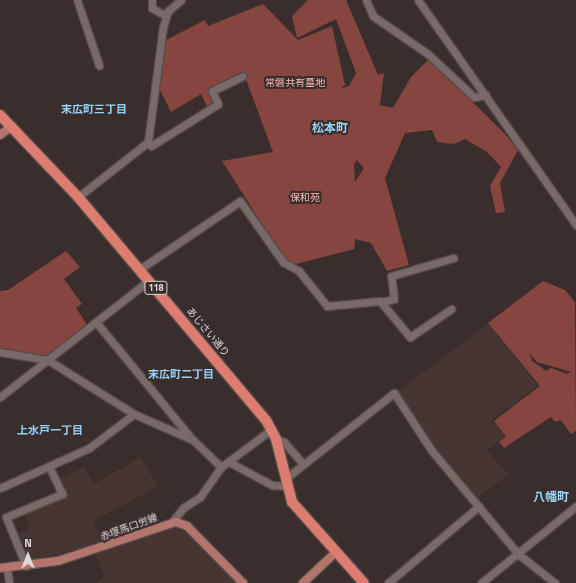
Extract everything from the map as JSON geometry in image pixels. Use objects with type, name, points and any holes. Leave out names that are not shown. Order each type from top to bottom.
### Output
[{"type":"highway","name":"あじさい通り","points":[[0,115],[78,197],[140,269],[272,429],[276,439],[285,482],[300,514],[364,583]]},
{"type":"main road","points":[[0,135],[12,126]]},
{"type":"main road","name":"赤塚馬口労線","points":[[3,568],[26,566],[78,555],[171,522],[187,526],[243,583]]},
{"type":"main road","points":[[306,582],[336,552]]},
{"type":"street","points":[[77,0],[98,65]]},
{"type":"street","points":[[152,0],[152,8],[166,16]]},
{"type":"street","points":[[149,144],[166,16],[181,0]]},
{"type":"street","points":[[366,0],[373,16],[428,54],[474,97],[486,96]]},
{"type":"street","points":[[418,0],[576,225]]},
{"type":"street","points":[[78,197],[149,144],[218,104],[212,91],[243,76]]},
{"type":"street","points":[[140,269],[240,200],[283,262],[299,271],[327,306],[382,302],[394,299],[391,276],[453,258]]},
{"type":"street","points":[[0,397],[149,280]]},
{"type":"street","points":[[382,302],[410,336],[451,309]]},
{"type":"street","points":[[96,322],[193,440],[221,467]]},
{"type":"street","points":[[0,352],[48,360],[134,414],[193,440]]},
{"type":"street","points":[[229,462],[272,485],[285,482],[303,464],[394,393],[432,451],[518,554],[552,582]]},
{"type":"street","points":[[0,488],[50,468],[104,439],[134,414]]},
{"type":"street","points":[[171,522],[183,508],[200,497],[221,467],[272,429]]},
{"type":"street","points":[[276,439],[284,442],[303,464]]},
{"type":"street","points":[[26,566],[6,518],[62,494],[50,468]]},
{"type":"street","points":[[388,583],[479,506]]},
{"type":"street","points":[[481,583],[576,506]]},
{"type":"street","points":[[3,568],[9,583]]},
{"type":"shaded area","points":[[488,324],[538,386],[492,420],[505,437],[487,450],[508,474],[475,500],[433,450],[397,392]]},
{"type":"shaded area","points":[[140,457],[158,486],[94,521],[102,540],[75,550],[25,561],[14,535],[30,529],[24,512],[64,495],[57,480],[84,467],[94,484]]},
{"type":"shaded area","points":[[168,528],[182,530],[196,539],[237,583],[95,583],[105,577],[95,553]]},
{"type":"green space","points":[[308,0],[346,0],[378,75],[384,73],[380,105],[393,108],[411,77],[429,59],[504,133],[518,150],[500,183],[505,212],[496,213],[490,186],[501,167],[487,152],[465,139],[454,144],[437,142],[432,130],[405,133],[385,178],[409,265],[387,271],[371,243],[355,239],[354,249],[296,264],[285,260],[222,161],[273,152],[244,74],[208,91],[214,102],[207,106],[201,94],[171,112],[159,88],[164,41],[205,20],[208,26],[263,4],[298,40],[332,26],[345,85],[340,89],[349,86],[356,73],[336,19],[297,38],[292,16]],"holes":[[[357,160],[364,168],[355,182],[354,164]]]},
{"type":"green space","points":[[66,251],[80,267],[64,279],[82,304],[76,308],[88,326],[46,358],[0,350],[0,291],[8,290]]},
{"type":"green space","points":[[543,281],[565,290],[575,302],[576,431],[571,434],[561,420],[555,422],[551,417],[504,448],[499,442],[506,437],[494,421],[540,386],[488,323]],"holes":[[[529,353],[537,362],[571,372],[567,374],[551,368],[546,371],[532,361]]]},
{"type":"district","name":"末広町三丁目","points":[[94,109]]},
{"type":"district","name":"松本町","points":[[330,128]]},
{"type":"district","name":"末広町二丁目","points":[[181,374]]},
{"type":"district","name":"上水戸一丁目","points":[[50,430]]},
{"type":"district","name":"八幡町","points":[[551,497]]},
{"type":"park label","name":"常磐共有墓地","points":[[295,83]]},
{"type":"park label","name":"保和苑","points":[[305,198]]}]
